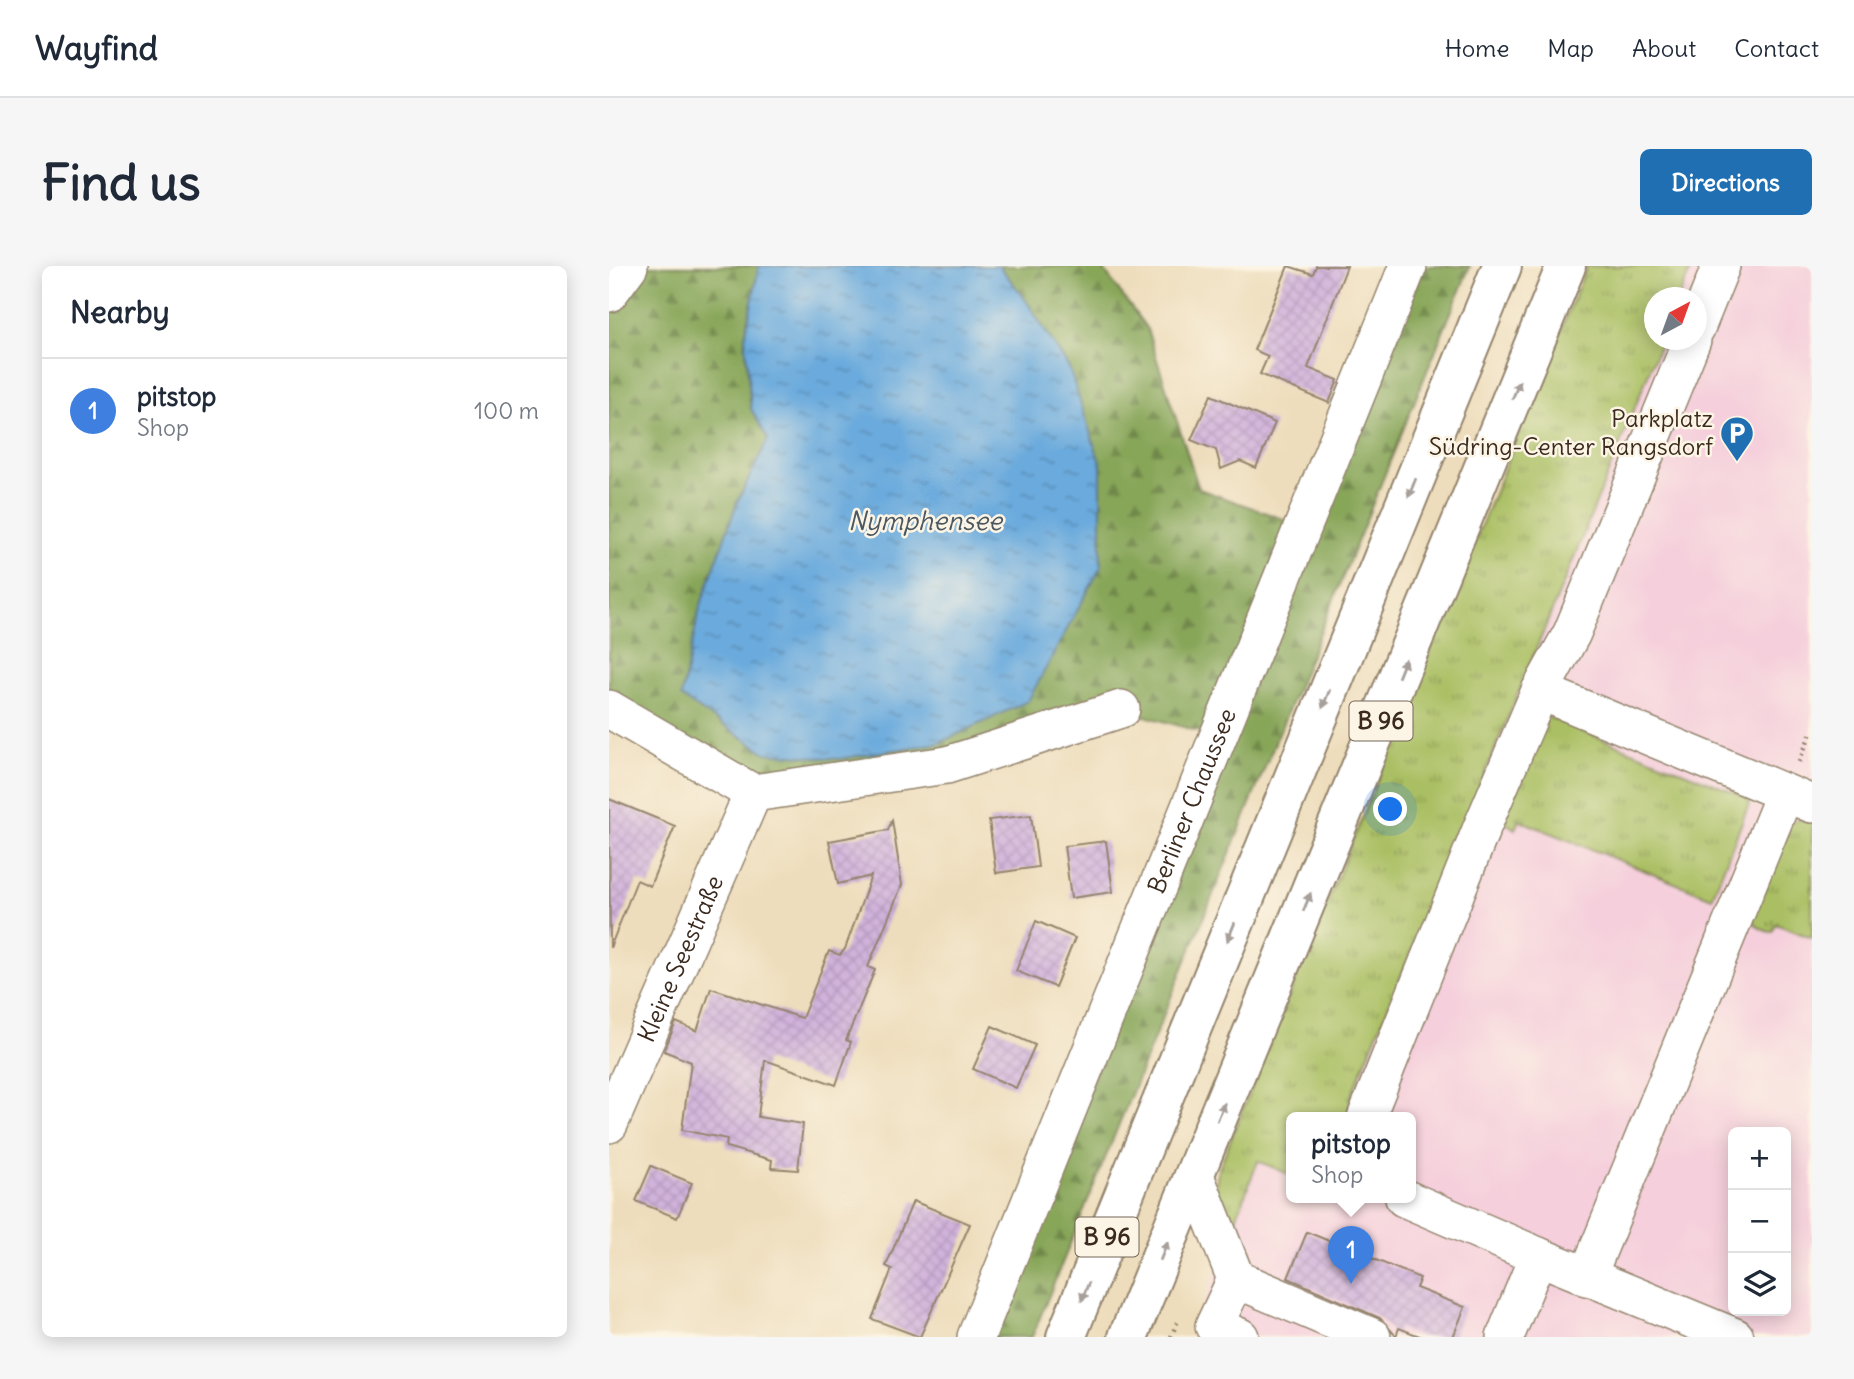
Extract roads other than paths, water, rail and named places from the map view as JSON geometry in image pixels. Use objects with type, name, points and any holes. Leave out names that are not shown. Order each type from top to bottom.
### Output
[{"type":"main road","name":"B 96","points":[[1066,1337],[1502,266]]},
{"type":"main road","name":"B 96","points":[[1128,1337],[1566,266]]},
{"type":"street","points":[[609,293],[629,266]]},
{"type":"street","name":"Berliner Chaussee","points":[[976,1337],[1408,266]]},
{"type":"street","points":[[1707,301],[1721,266]]},
{"type":"street","points":[[1368,1112],[1420,977],[1540,691],[1572,634],[1688,350]]},
{"type":"street","points":[[1540,691],[1799,798],[1587,1277]]},
{"type":"street","points":[[609,709],[753,793],[947,765],[1121,709]]},
{"type":"street","name":"Kleine Seestraße","points":[[609,1124],[753,793]]},
{"type":"street","points":[[1195,1175],[1230,1264],[1221,1333]]},
{"type":"street","points":[[1416,1203],[1735,1337]]},
{"type":"street","points":[[1505,1337],[1538,1256]]},
{"type":"street","points":[[1230,1264],[1372,1337]]},
{"type":"water","name":"Nymphensee","points":[[759,266],[999,266],[1023,296],[1069,368],[1101,465],[1101,567],[1028,701],[939,743],[839,759],[766,753],[681,697],[700,607],[737,503],[768,439],[751,409],[745,337]]},
{"type":"place","name":"Parkplatz Südring-Center Rangsdorf","points":[[1737,463]]},
{"type":"place","name":"pitstop","points":[[1351,1284]]}]
